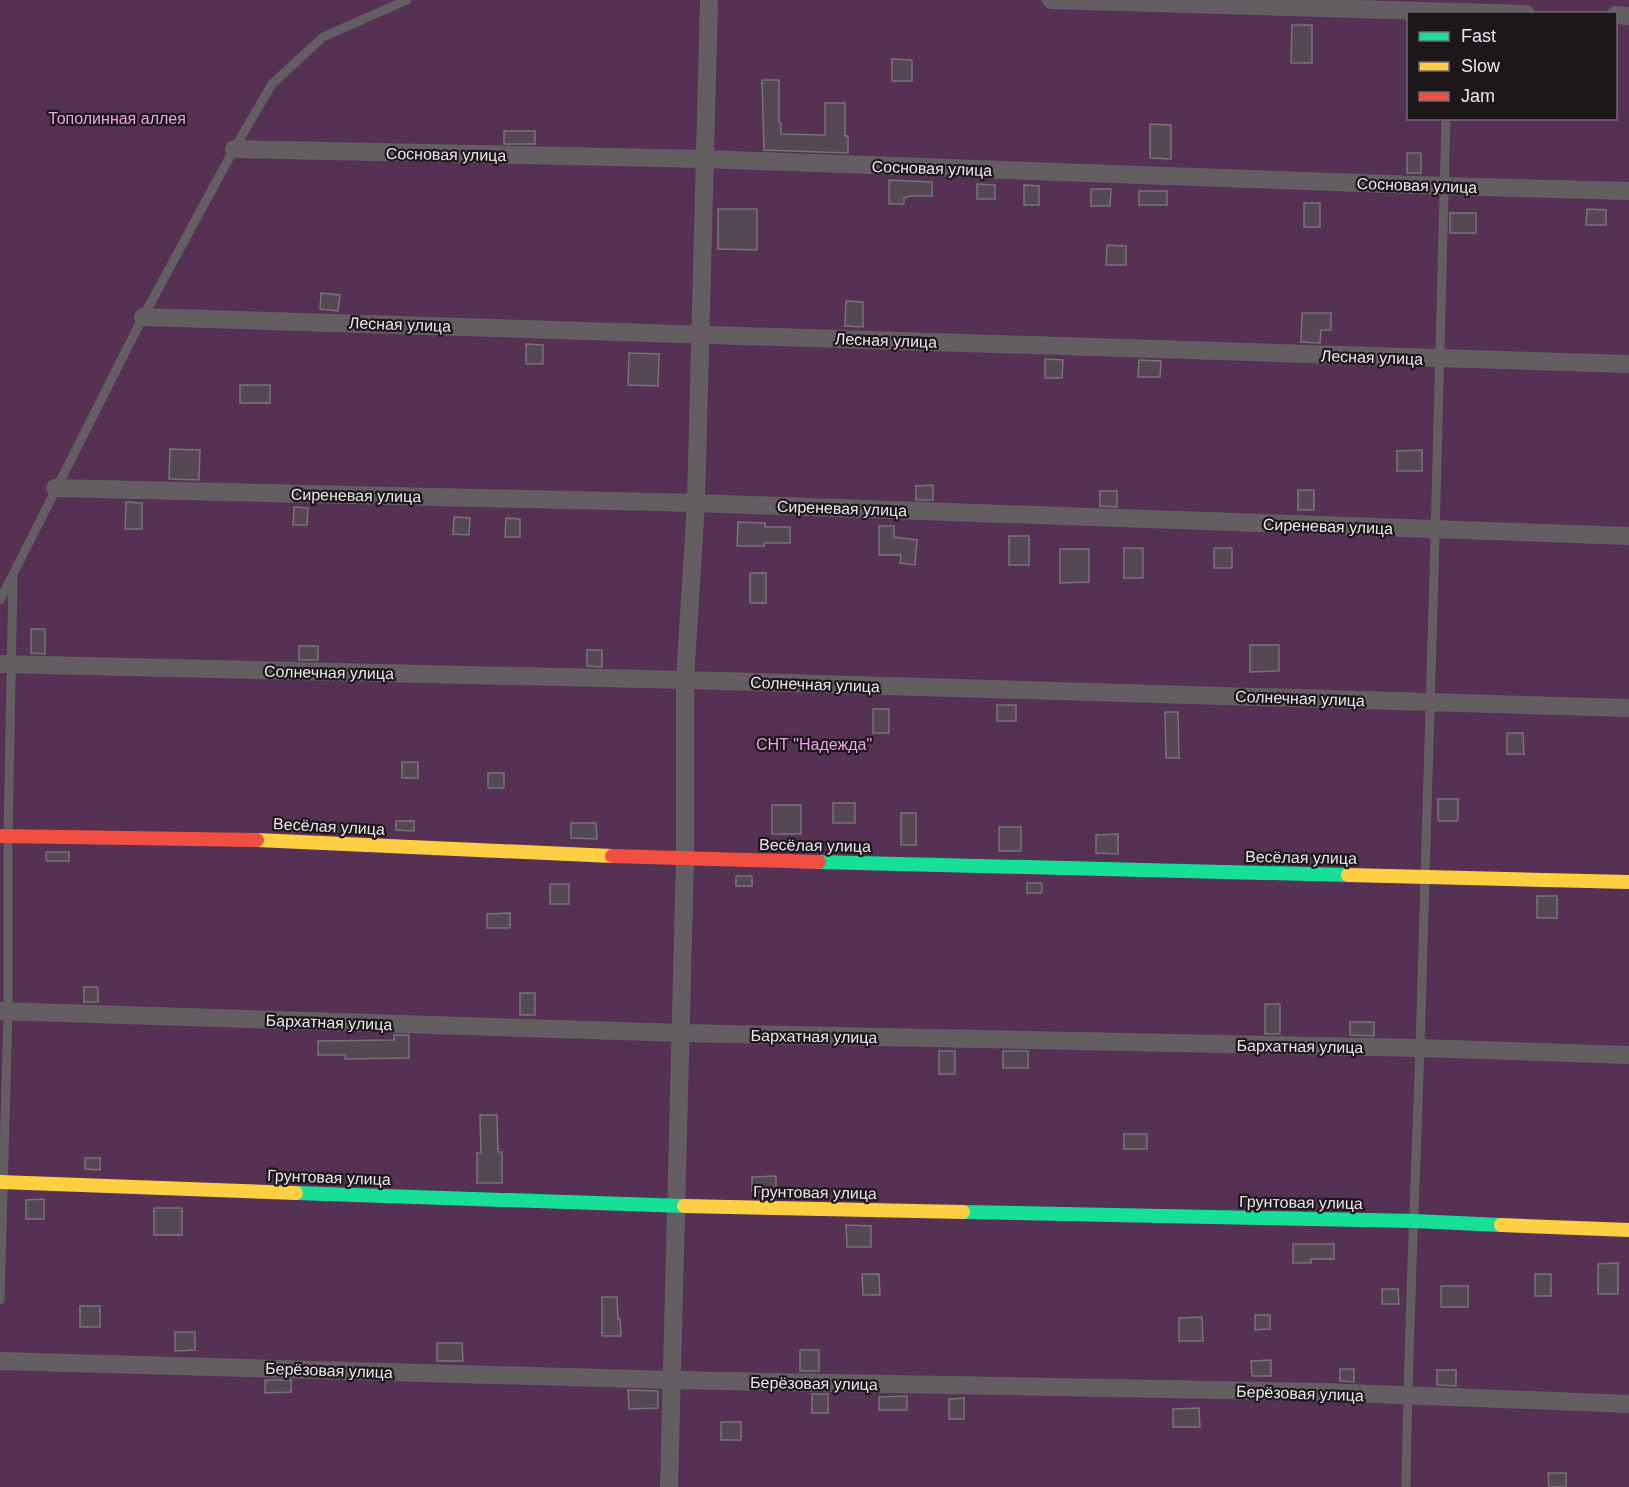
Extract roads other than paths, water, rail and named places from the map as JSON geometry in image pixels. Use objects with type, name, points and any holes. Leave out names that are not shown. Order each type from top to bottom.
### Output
[{"type":"street","points":[[669,1487],[686,859],[686,680],[696,502],[709,0]]},
{"type":"street","points":[[1051,0],[1417,12]]},
{"type":"street","name":"Сосновая улица","points":[[234,149],[704,159],[1629,191]]},
{"type":"street","name":"Лесная улица","points":[[143,317],[1629,364]]},
{"type":"street","name":"Сиреневая улица","points":[[55,488],[696,502],[1629,536]]},
{"type":"street","name":"Солнечная улица","points":[[6,664],[686,680],[1629,708]]},
{"type":"street","name":"Весёлая улица","points":[[4,836],[214,838],[686,859],[1629,882]]},
{"type":"street","name":"Бархатная улица","points":[[4,1011],[682,1033],[1420,1048],[1629,1056]]},
{"type":"street","name":"Грунтовая улица","points":[[2,1182],[676,1206],[1414,1221],[1629,1230]]},
{"type":"street","name":"Берёзовая улица","points":[[0,1360],[672,1380],[1325,1392],[1629,1404]]},
{"type":"lane","points":[[0,600],[143,317],[272,84],[323,37],[407,0]]},
{"type":"lane","points":[[1406,1487],[1407,1396],[1441,359],[1446,120]]},
{"type":"lane","points":[[0,1300],[6,664],[13,573]]},
{"type":"park label","name":"Тополинная аллея","points":[[117,118]]},
{"type":"park label","name":"СНТ \"Надежда\"","points":[[814,744]]}]
